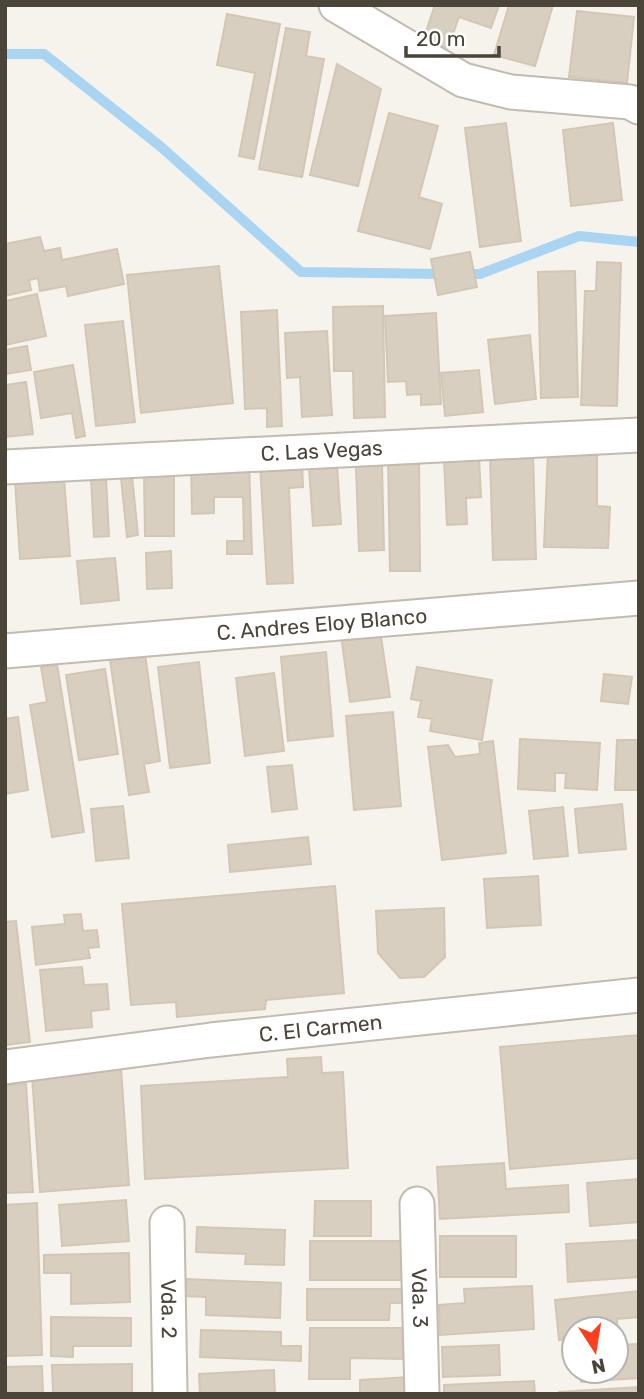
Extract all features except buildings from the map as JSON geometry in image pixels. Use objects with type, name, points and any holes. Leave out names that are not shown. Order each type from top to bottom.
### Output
[{"type":"street","points":[[336,5],[463,80],[511,92],[630,102],[639,107]]},
{"type":"street","name":"C. Las Vegas","points":[[5,467],[639,435]]},
{"type":"street","name":"C. Andres Eloy Blanco","points":[[5,651],[639,598]]},
{"type":"street","name":"C. El Carmen","points":[[5,1067],[211,1040],[639,995]]},
{"type":"street","name":"Vda. 3","points":[[416,1204],[422,1394]]},
{"type":"street","name":"Vda. 2","points":[[167,1223],[170,1394]]},
{"type":"waterway","points":[[5,54],[44,54],[160,146],[301,272],[446,274]]},
{"type":"waterway","points":[[461,274],[480,274],[579,236],[639,242]]}]
